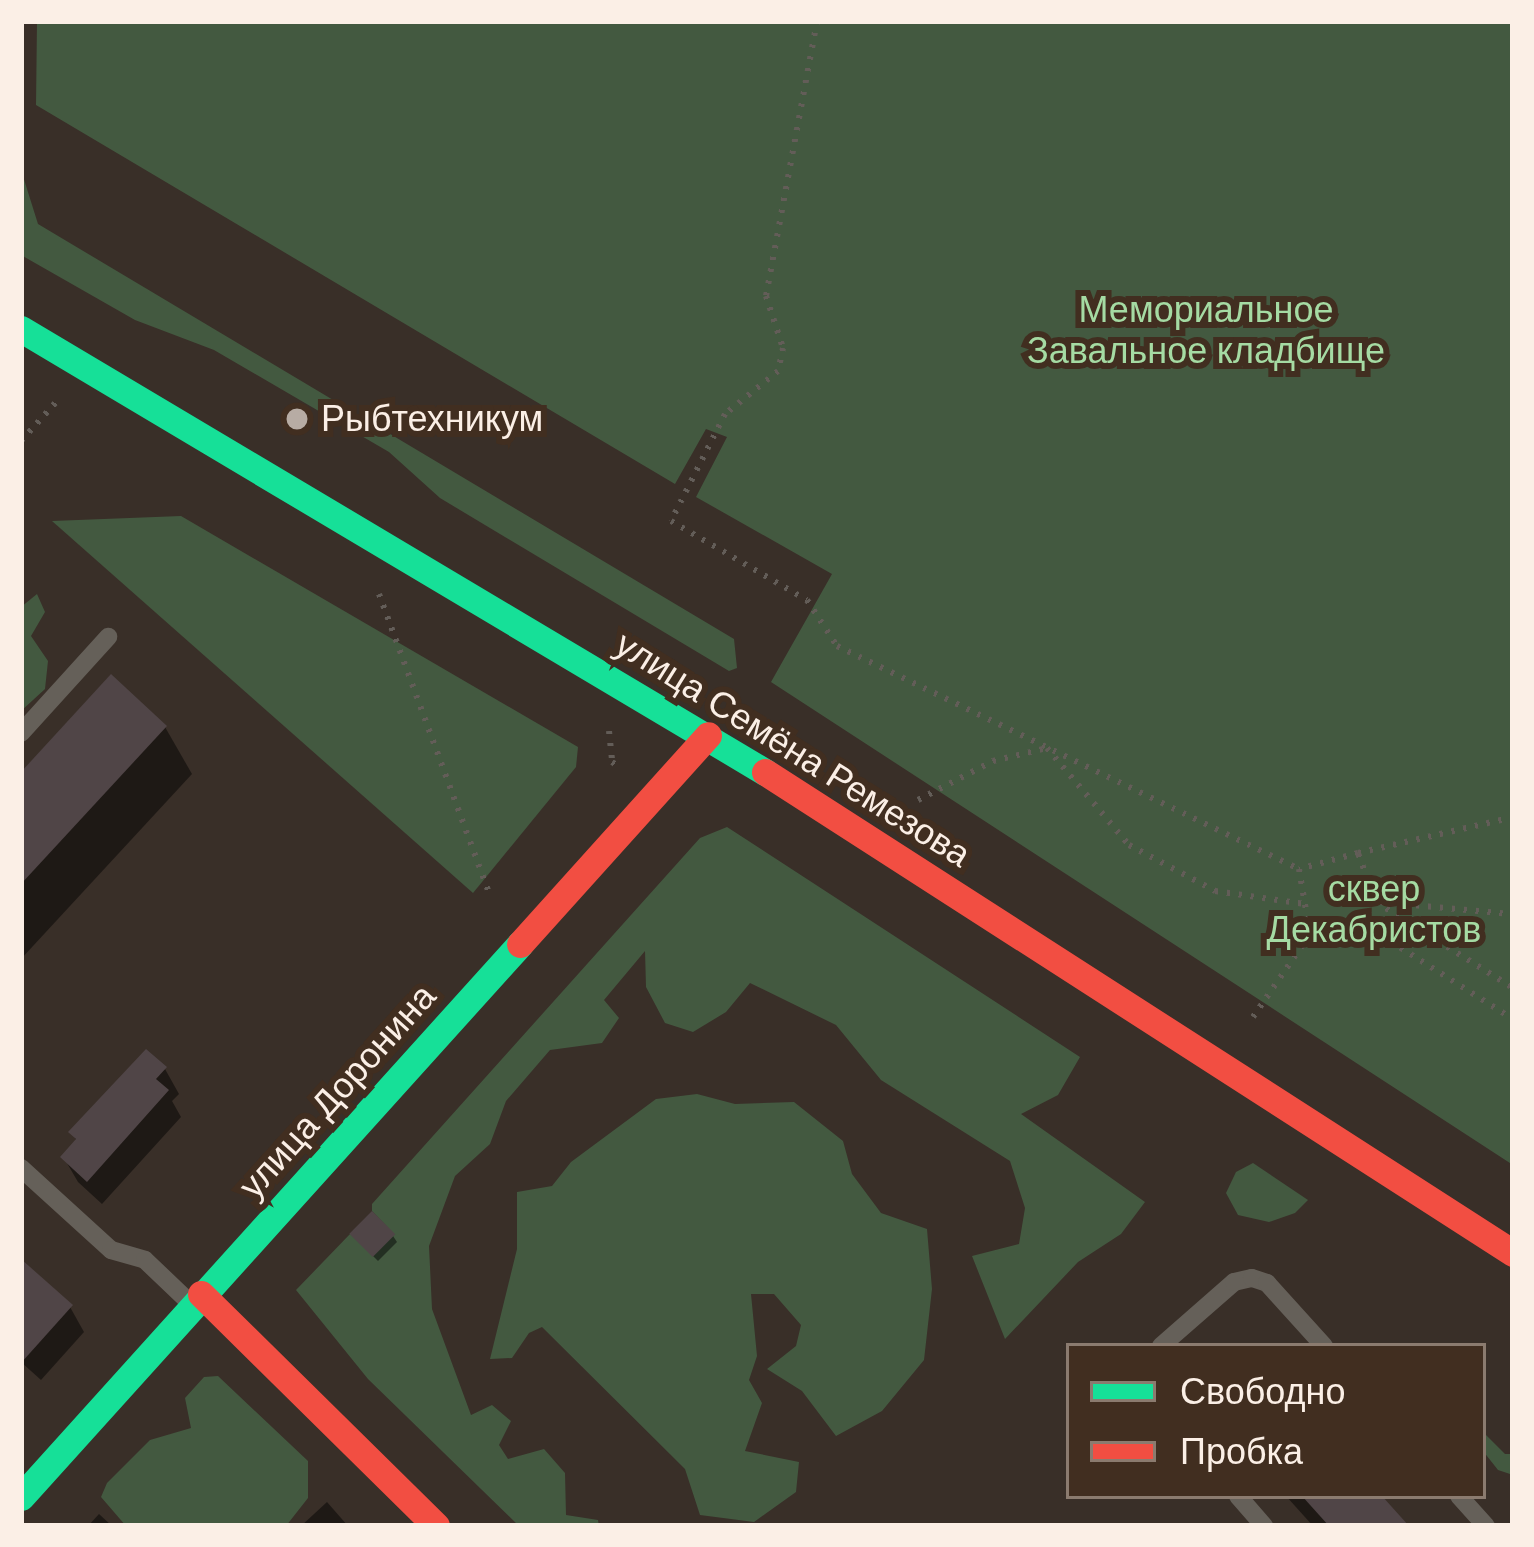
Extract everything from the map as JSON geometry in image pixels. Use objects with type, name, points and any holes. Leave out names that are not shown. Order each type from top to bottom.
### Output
[{"type":"main road","name":"улица Семёна Ремезова","points":[[21,328],[708,735],[1513,1253]]},
{"type":"main road","name":"улица Доронина","points":[[21,1496],[708,735]]},
{"type":"main road","points":[[196,1299],[436,1526]]},
{"type":"lane","points":[[21,733],[108,637]]},
{"type":"lane","points":[[21,1168],[111,1250],[145,1259],[196,1299]]},
{"type":"lane","points":[[1164,1343],[1234,1282],[1252,1278],[1267,1283],[1321,1343]]},
{"type":"lane","points":[[1241,1499],[1264,1526]]},
{"type":"lane","points":[[1462,1499],[1486,1526]]},
{"type":"path","points":[[817,21],[766,296],[783,348],[778,371],[725,414],[671,521],[807,600],[837,646],[1300,869],[1505,819]]},
{"type":"path","points":[[21,441],[57,401]]},
{"type":"path","points":[[378,591],[490,895]]},
{"type":"path","points":[[919,800],[993,761],[1047,748]]},
{"type":"path","points":[[1047,748],[1130,845],[1214,891],[1305,904]]},
{"type":"path","points":[[1358,853],[1376,902],[1513,988]]},
{"type":"path","points":[[1300,869],[1310,934]]},
{"type":"path","points":[[1376,902],[1513,914]]},
{"type":"path","points":[[1253,1017],[1310,934],[1360,922],[1376,902]]},
{"type":"path","points":[[1360,922],[1513,1019]]},
{"type":"green space","name":"Мемориальное Завальное кладбище","points":[[37,21],[1513,21],[1513,1165],[771,682],[832,574],[696,497],[727,437],[706,429],[675,484],[36,105]]},
{"type":"green space","points":[[22,173],[38,224],[734,639],[737,668],[729,671],[440,498],[389,452],[214,350],[135,320],[21,255]]},
{"type":"green space","points":[[181,516],[578,747],[576,767],[473,893],[52,521]]},
{"type":"green space","points":[[37,594],[45,612],[31,636],[48,661],[45,689],[21,711],[21,607]]},
{"type":"green space","points":[[727,827],[1080,1057],[1058,1095],[1021,1114],[1145,1202],[1121,1234],[1078,1262],[1005,1339],[972,1256],[1019,1244],[1025,1208],[1010,1161],[881,1080],[836,1025],[750,983],[726,1012],[693,1032],[665,1023],[646,987],[645,951],[604,1000],[619,1018],[602,1043],[550,1050],[506,1101],[490,1144],[455,1176],[429,1246],[432,1309],[471,1415],[492,1405],[511,1421],[499,1445],[508,1459],[544,1449],[565,1473],[566,1515],[598,1520],[599,1526],[519,1526],[368,1379],[296,1290],[350,1234],[394,1234],[372,1211],[372,1204],[700,838]]},
{"type":"green space","points":[[697,1094],[735,1104],[794,1102],[843,1141],[852,1174],[881,1213],[927,1229],[932,1289],[924,1360],[882,1411],[836,1436],[802,1391],[767,1369],[796,1346],[801,1325],[774,1294],[751,1294],[757,1356],[749,1380],[762,1403],[745,1451],[799,1462],[796,1492],[754,1522],[700,1515],[685,1469],[542,1327],[529,1333],[512,1358],[490,1359],[517,1249],[517,1192],[552,1186],[571,1162],[656,1099]]},
{"type":"green space","points":[[1253,1163],[1308,1200],[1295,1213],[1269,1222],[1238,1215],[1226,1193],[1236,1172]]},
{"type":"green space","points":[[218,1376],[308,1461],[308,1498],[286,1526],[126,1526],[101,1497],[107,1483],[150,1440],[191,1428],[185,1398],[204,1377]]},
{"type":"green space","points":[[1486,1435],[1505,1454],[1513,1454],[1513,1475],[1498,1470],[1486,1455]]},
{"type":"building","points":[[111,674],[167,726],[21,884],[21,772]]},
{"type":"building","points":[[146,1049],[167,1067],[156,1079],[169,1090],[87,1182],[60,1157],[76,1139],[68,1132]]},
{"type":"building","points":[[372,1211],[395,1234],[373,1257],[349,1234]]},
{"type":"building","points":[[21,1259],[73,1305],[21,1363]]},
{"type":"building","points":[[1305,1499],[1385,1499],[1409,1526],[1329,1526]]},
{"type":"traffic: fast","points":[[21,329],[765,772]]},
{"type":"traffic: fast","points":[[21,1497],[520,944]]},
{"type":"traffic: jam","points":[[520,944],[708,735]]},
{"type":"traffic: jam","points":[[765,772],[1513,1253]]},
{"type":"traffic: jam","points":[[201,1294],[436,1526]]},
{"type":"place","name":"Рыбтехникум","points":[[297,419]]},
{"type":"park label","name":"сквер Декабристов","points":[[1374,908]]}]
